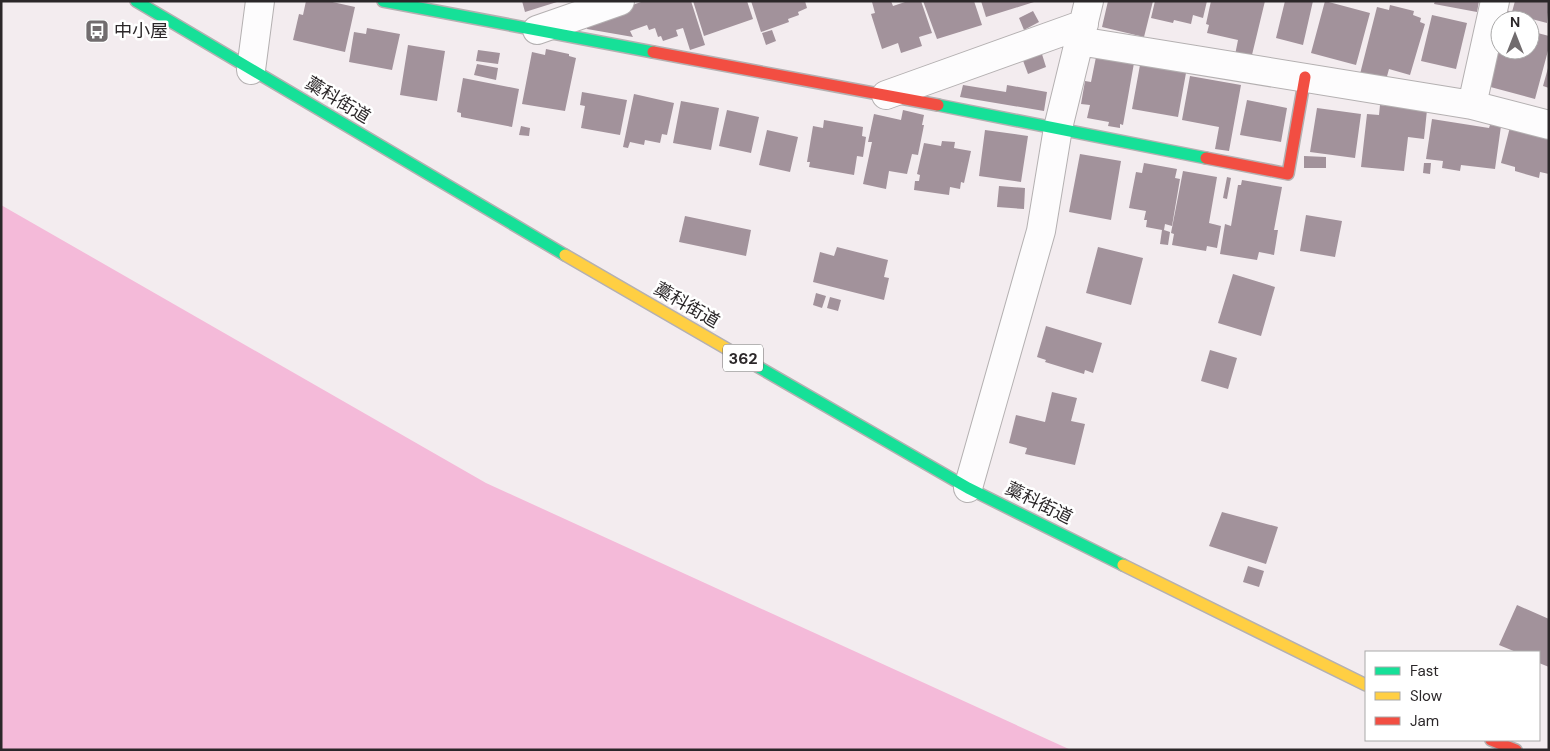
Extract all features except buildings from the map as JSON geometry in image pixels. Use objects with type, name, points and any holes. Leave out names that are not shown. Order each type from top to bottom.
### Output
[{"type":"main road","name":"藁科街道","points":[[136,1],[642,300],[968,488],[1365,684]]},
{"type":"main road","points":[[383,1],[886,95],[1288,174],[1305,77]]},
{"type":"main road","points":[[1494,741],[1516,750]]},
{"type":"street","points":[[251,70],[260,1]]},
{"type":"street","points":[[537,30],[620,1]]},
{"type":"street","points":[[1472,105],[1494,1]]},
{"type":"street","points":[[886,95],[1084,22],[1305,77],[1472,105],[1549,125]]},
{"type":"street","points":[[968,488],[1041,231],[1058,128],[1084,22]]},
{"type":"shaded area","points":[[1,205],[486,483],[1071,750],[1,750]]},
{"type":"traffic: fast","points":[[136,1],[565,255]]},
{"type":"traffic: fast","points":[[383,1],[653,52]]},
{"type":"traffic: fast","points":[[938,105],[1206,158]]},
{"type":"traffic: fast","points":[[748,361],[968,488],[1123,565]]},
{"type":"traffic: slow","points":[[565,255],[748,361]]},
{"type":"traffic: slow","points":[[1123,565],[1365,685]]},
{"type":"traffic: jam","points":[[653,52],[938,105]]},
{"type":"traffic: jam","points":[[1206,158],[1288,174],[1305,77]]},
{"type":"traffic: jam","points":[[1494,741],[1516,750]]},
{"type":"place","name":"中小屋","points":[[97,31]]}]
